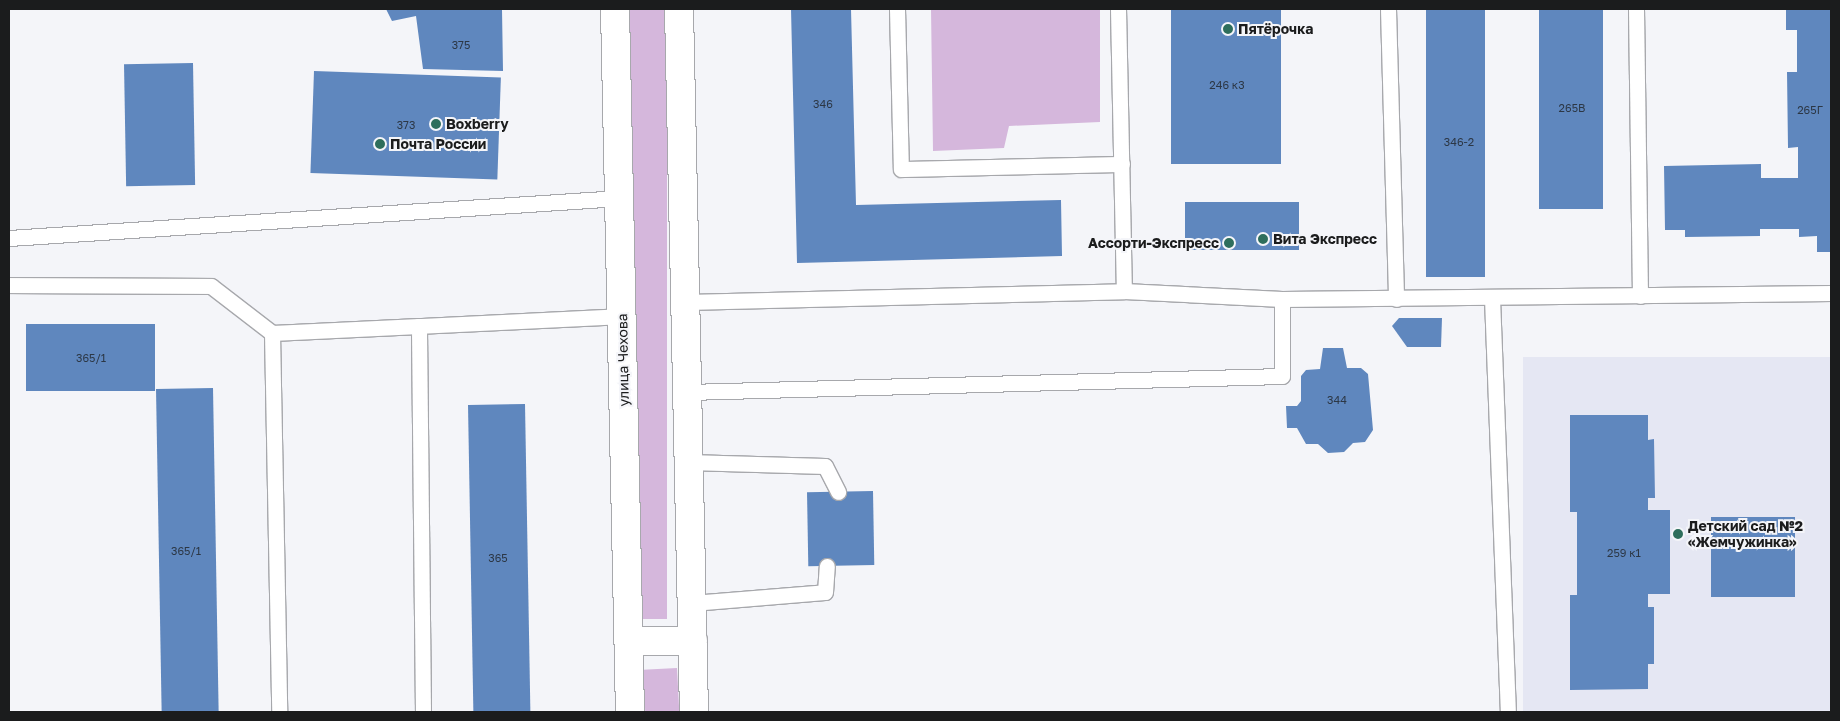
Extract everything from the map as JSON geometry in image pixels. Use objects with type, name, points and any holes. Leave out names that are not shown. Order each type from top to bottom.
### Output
[{"type":"street","name":"улица Чехова","points":[[615,9],[630,712]]},
{"type":"street","points":[[679,9],[694,712]]},
{"type":"street","points":[[628,641],[692,641]]},
{"type":"lane","points":[[897,9],[901,170],[1122,164]]},
{"type":"lane","points":[[1118,9],[1124,291]]},
{"type":"lane","points":[[1388,9],[1396,299]]},
{"type":"lane","points":[[1636,9],[1640,296]]},
{"type":"lane","points":[[9,238],[619,198]]},
{"type":"lane","points":[[9,285],[211,286],[272,333],[622,316]]},
{"type":"lane","points":[[686,302],[1124,291],[1282,299],[1831,293]]},
{"type":"lane","points":[[1492,298],[1508,712]]},
{"type":"lane","points":[[687,392],[1282,376],[1282,299]]},
{"type":"lane","points":[[419,326],[423,712]]},
{"type":"lane","points":[[272,333],[279,712]]},
{"type":"lane","points":[[688,462],[825,466],[838,492]]},
{"type":"lane","points":[[692,603],[825,592],[827,566]]},
{"type":"shaded area","points":[[629,9],[667,9],[667,619],[629,619]]},
{"type":"shaded area","points":[[931,9],[1100,9],[1100,122],[1009,126],[1004,148],[933,151]]},
{"type":"shaded area","name":"Детский сад №2 «Жемчужинка»","points":[[1523,357],[1831,357],[1831,712],[1523,712]]},
{"type":"shaded area","points":[[677,668],[679,712],[645,712],[643,670]]},
{"type":"building","points":[[386,9],[502,9],[503,71],[423,69],[416,16],[392,21]]},
{"type":"building","points":[[791,9],[851,9],[856,205],[1061,200],[1062,256],[797,263]]},
{"type":"building","points":[[1171,9],[1281,9],[1281,164],[1171,164]]},
{"type":"building","points":[[1426,9],[1485,9],[1485,277],[1426,277]]},
{"type":"building","points":[[1539,9],[1603,9],[1603,209],[1539,209]]},
{"type":"building","points":[[1786,9],[1831,9],[1831,252],[1817,252],[1817,236],[1799,237],[1799,229],[1760,229],[1760,236],[1685,237],[1685,230],[1665,230],[1664,166],[1761,164],[1761,178],[1798,178],[1798,147],[1788,148],[1787,72],[1797,72],[1797,30],[1786,30]]},
{"type":"building","points":[[193,63],[195,185],[126,186],[124,64]]},
{"type":"building","points":[[314,71],[501,78],[497,179],[310,173]]},
{"type":"building","points":[[1185,202],[1299,202],[1299,250],[1185,250]]},
{"type":"building","points":[[1399,318],[1442,318],[1441,347],[1407,347],[1392,326]]},
{"type":"building","points":[[26,324],[155,324],[155,391],[26,391]]},
{"type":"building","points":[[1323,348],[1343,348],[1347,368],[1361,368],[1368,374],[1373,430],[1365,442],[1353,443],[1344,452],[1328,453],[1318,444],[1306,444],[1297,428],[1287,428],[1286,406],[1297,406],[1301,401],[1301,376],[1306,370],[1320,369]]},
{"type":"building","points":[[213,388],[219,712],[162,712],[156,389]]},
{"type":"building","points":[[525,404],[530,712],[473,712],[468,405]]},
{"type":"building","points":[[1570,415],[1648,415],[1648,440],[1654,439],[1655,498],[1648,498],[1648,510],[1670,510],[1670,594],[1648,594],[1648,607],[1654,607],[1654,664],[1648,664],[1648,689],[1570,690],[1570,595],[1577,595],[1577,512],[1570,512]]},
{"type":"building","points":[[873,491],[874,565],[808,566],[807,492]]},
{"type":"building","points":[[1711,517],[1795,517],[1795,597],[1711,597]]},
{"type":"place","name":"Пятёрочка","points":[[1228,29]]},
{"type":"place","name":"Boxberry","points":[[436,124]]},
{"type":"place","name":"Почта России","points":[[380,144]]},
{"type":"place","name":"Вита Экспресс","points":[[1263,239]]},
{"type":"place","name":"Ассорти-Экспресс","points":[[1229,243]]},
{"type":"place","name":"Детский сад №2 «Жемчужинка»","points":[[1678,534]]}]
